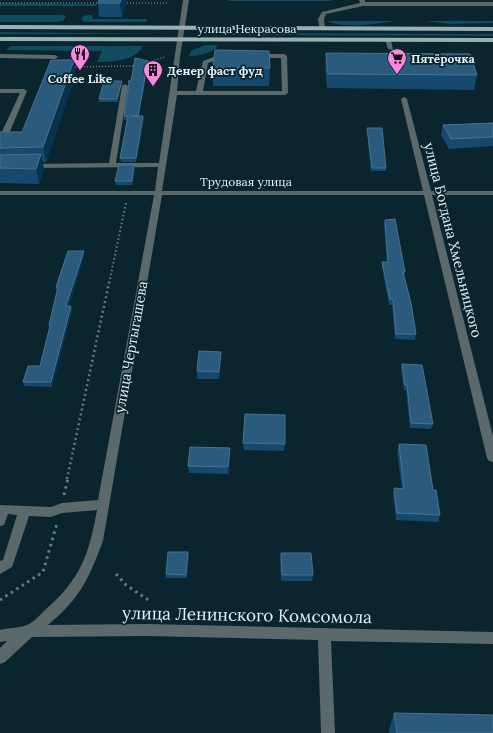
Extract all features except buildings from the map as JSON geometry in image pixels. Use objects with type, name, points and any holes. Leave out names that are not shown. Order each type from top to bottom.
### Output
[{"type":"main road","name":"улица Некрасова","points":[[0,27],[493,29]]},
{"type":"main road","name":"улица Некрасова","points":[[0,38],[493,40]]},
{"type":"street","name":"улица Чертыгашева","points":[[0,657],[14,643],[58,606],[72,591],[85,574],[97,541],[163,165],[186,0]]},
{"type":"street","points":[[322,29],[321,19],[324,13],[363,2],[493,4]]},
{"type":"street","points":[[388,40],[391,49]]},
{"type":"street","points":[[0,56],[55,57]]},
{"type":"street","points":[[199,93],[205,62],[222,56],[237,56]]},
{"type":"street","points":[[174,93],[285,93],[284,56],[253,56]]},
{"type":"street","points":[[112,166],[125,86]]},
{"type":"street","points":[[0,91],[24,91],[4,136],[0,139]]},
{"type":"street","name":"улица Богдана Хмельницкого","points":[[404,99],[493,458]]},
{"type":"street","points":[[22,166],[163,165]]},
{"type":"street","name":"Трудовая улица","points":[[0,194],[493,193]]},
{"type":"street","points":[[0,521],[3,509],[51,512],[62,508],[103,505]]},
{"type":"street","points":[[0,568],[8,563],[24,511]]},
{"type":"street","name":"улица Ленинского Комсомола","points":[[0,636],[30,631],[147,630],[493,638]]},
{"type":"street","points":[[324,633],[328,733]]},
{"type":"path","points":[[0,3],[104,3]]},
{"type":"path","points":[[120,3],[167,3]]},
{"type":"path","points":[[142,64],[165,57]]},
{"type":"path","points":[[70,66],[135,66]]},
{"type":"path","points":[[0,600],[43,572],[62,508],[126,203]]},
{"type":"path","points":[[116,574],[126,585],[150,601]]},
{"type":"shaded area","points":[[0,3],[97,4],[95,6],[0,6]]},
{"type":"shaded area","points":[[0,15],[66,16],[63,21],[57,22],[0,22]]},
{"type":"shaded area","points":[[92,15],[93,19],[147,19],[146,22],[84,22],[81,19],[83,16]]},
{"type":"shaded area","points":[[327,21],[395,21],[342,25]]},
{"type":"shaded area","points":[[425,21],[493,21],[493,23],[450,24]]},
{"type":"shaded area","points":[[0,32],[166,34],[0,34]]},
{"type":"shaded area","points":[[225,33],[493,34],[493,36],[225,35]]},
{"type":"shaded area","points":[[205,45],[217,45],[216,49],[210,52],[189,56],[191,51]]},
{"type":"shaded area","points":[[12,46],[143,46],[135,55],[129,58],[110,62],[97,62],[102,51],[6,49]]},
{"type":"place","name":"Coffee Like","points":[[80,71]]},
{"type":"place","name":"Пятёрочка","points":[[397,75]]},
{"type":"place","name":"Денер фаст фуд","points":[[153,87]]}]
